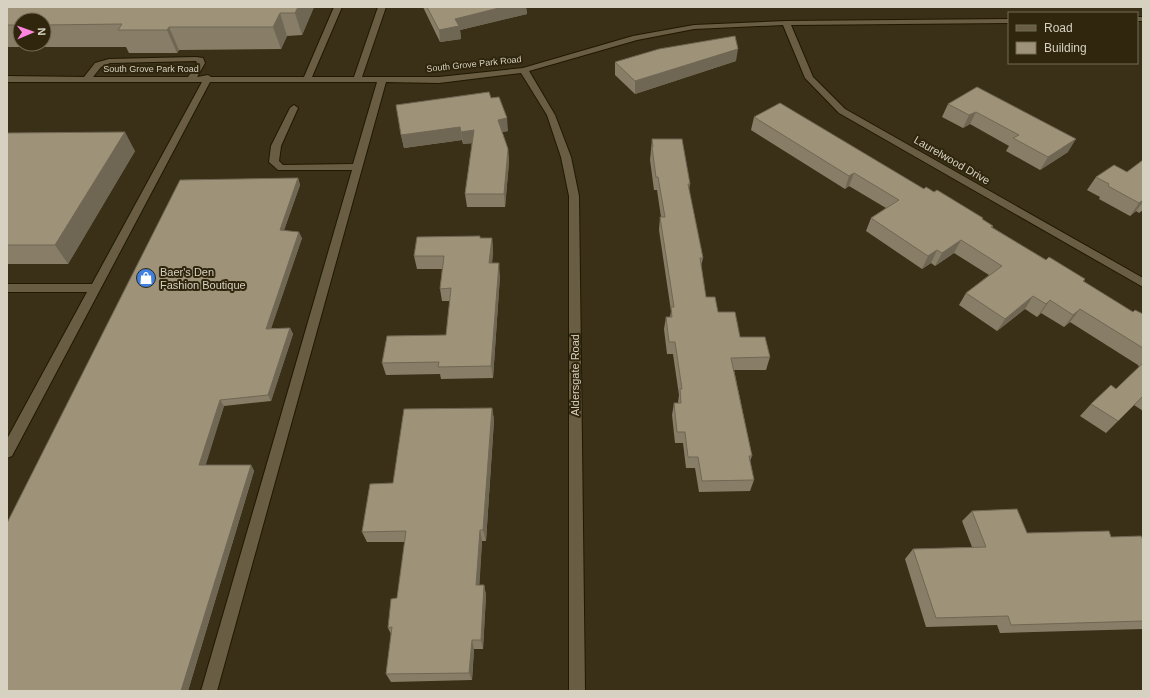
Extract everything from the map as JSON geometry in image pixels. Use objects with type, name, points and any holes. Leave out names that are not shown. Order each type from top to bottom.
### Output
[{"type":"street","points":[[307,80],[338,7]]},
{"type":"street","points":[[357,80],[382,7]]},
{"type":"street","name":"South Grove Park Road","points":[[7,79],[208,78],[439,80],[524,70],[636,38],[694,27],[786,23],[1008,21]]},
{"type":"street","name":"Laurelwood Drive","points":[[786,23],[809,78],[842,111],[1143,283]]},
{"type":"street","points":[[87,79],[98,65],[109,61],[200,60],[201,63],[192,78]]},
{"type":"street","name":"Aldersgate Road","points":[[524,70],[551,115],[566,157],[574,196],[577,691]]},
{"type":"street","points":[[7,452],[208,78]]},
{"type":"street","points":[[209,691],[382,80]]},
{"type":"street","points":[[294,108],[276,146],[274,162],[282,168],[357,167]]},
{"type":"street","points":[[7,288],[95,288]]},
{"type":"building","points":[[7,7],[298,7],[295,13],[280,13],[273,27],[169,27],[167,30],[118,30],[122,24],[52,25],[52,12],[12,12],[12,25],[7,25]]},
{"type":"building","points":[[427,7],[503,7],[455,19],[459,26],[439,30]]},
{"type":"building","points":[[735,36],[738,49],[635,81],[615,62],[659,49]]},
{"type":"building","points":[[977,87],[1076,139],[1048,157],[1013,138],[1019,135],[976,112],[969,115],[948,104]]},
{"type":"building","points":[[489,92],[491,98],[499,97],[507,118],[498,120],[508,149],[504,194],[465,194],[474,130],[461,132],[460,127],[401,135],[396,105]]},
{"type":"building","points":[[780,103],[924,189],[926,187],[934,192],[937,190],[983,218],[982,219],[993,226],[991,227],[1046,260],[1049,257],[1085,279],[1083,281],[1133,312],[1135,310],[1143,314],[1143,348],[1080,309],[1073,315],[1050,300],[1046,304],[1033,296],[1005,319],[966,293],[1002,266],[961,240],[942,253],[937,250],[928,256],[871,218],[899,200],[854,173],[849,176],[754,117]]},
{"type":"building","points":[[125,132],[55,245],[7,245],[7,133]]},
{"type":"building","points":[[652,139],[682,139],[690,184],[688,184],[703,258],[700,258],[706,297],[715,297],[718,312],[735,312],[740,337],[765,337],[770,357],[731,358],[752,456],[749,456],[754,480],[702,481],[698,457],[688,457],[685,432],[677,432],[674,403],[681,403],[680,389],[682,389],[675,342],[669,342],[666,317],[672,317],[671,307],[674,307],[660,217],[665,217],[658,177],[656,177]]},
{"type":"building","points":[[1143,160],[1143,200],[1139,203],[1108,186],[1109,184],[1096,177],[1114,165],[1127,172]]},
{"type":"building","points":[[298,178],[280,230],[299,232],[266,329],[290,328],[268,395],[220,400],[199,465],[251,465],[181,691],[7,691],[7,523],[180,180]]},
{"type":"building","points":[[480,236],[480,238],[492,238],[489,263],[499,263],[491,366],[438,367],[439,362],[382,363],[387,336],[446,335],[451,288],[440,289],[444,256],[414,256],[417,237]]},
{"type":"building","points":[[1143,363],[1143,396],[1118,421],[1091,404],[1111,385],[1116,389]]},
{"type":"building","points":[[492,408],[483,530],[480,530],[476,585],[484,585],[481,640],[472,640],[469,673],[386,674],[392,627],[388,628],[391,599],[397,598],[406,531],[362,532],[370,484],[393,483],[404,409]]},
{"type":"building","points":[[1017,509],[1027,533],[1109,531],[1111,537],[1141,536],[1143,540],[1143,621],[1011,625],[1008,616],[936,618],[913,549],[986,547],[972,511]]},
{"type":"place","name":"Baer's Den Fashion Boutique","points":[[146,278]]}]
